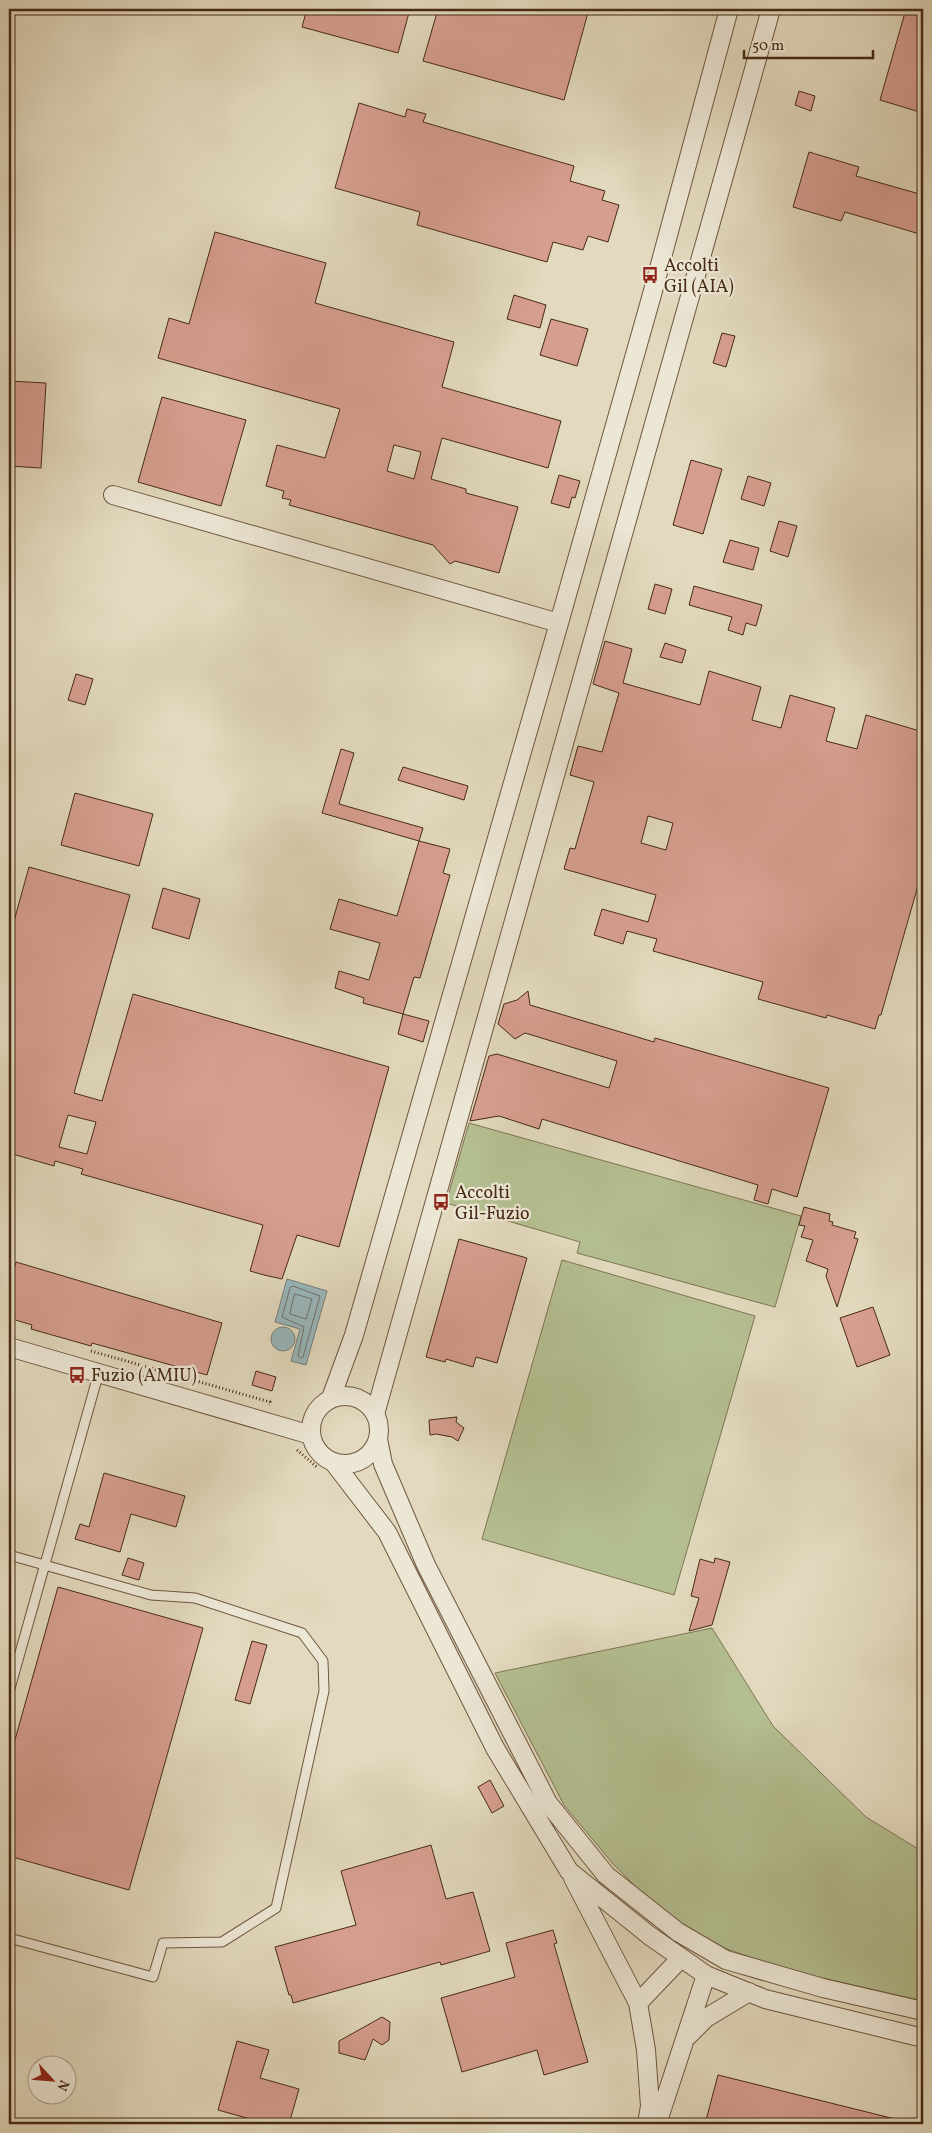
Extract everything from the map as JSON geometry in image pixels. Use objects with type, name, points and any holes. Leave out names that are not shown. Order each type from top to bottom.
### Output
[{"type":"street","points":[[332,1398],[354,1335],[560,623],[729,9]]},
{"type":"street","points":[[375,1414],[771,9]]},
{"type":"street","points":[[114,495],[560,623]]},
{"type":"street","points":[[9,1347],[311,1435]]},
{"type":"street","points":[[647,2124],[650,2106],[646,2050],[638,2003],[569,1871],[495,1748],[387,1532],[334,1463],[318,1452],[311,1435],[311,1424],[315,1413],[322,1404],[332,1398],[341,1396],[361,1400],[375,1414],[378,1422],[378,1439],[383,1464],[426,1565],[548,1803],[606,1875],[678,1932],[726,1960],[823,1988],[923,2011]]},
{"type":"street","points":[[334,1463],[345,1465],[356,1463],[366,1458],[378,1439]]},
{"type":"street","points":[[569,1871],[680,1959],[706,1975],[765,1999],[923,2038]]},
{"type":"street","points":[[638,2003],[680,1959]]},
{"type":"street","points":[[657,2124],[706,1975]]},
{"type":"street","points":[[685,2040],[706,2018],[749,1992]]},
{"type":"lane","points":[[9,1692],[99,1372]]},
{"type":"lane","points":[[9,1555],[151,1595],[196,1598],[302,1633],[323,1661],[324,1692],[276,1908],[222,1942],[163,1943],[154,1977],[9,1938]]},
{"type":"path","points":[[83,1349],[270,1402]]},
{"type":"green space","points":[[469,1123],[801,1216],[775,1307],[577,1253],[580,1242],[446,1203]]},
{"type":"green space","points":[[562,1260],[755,1316],[674,1595],[482,1539]]},
{"type":"green space","points":[[712,1628],[773,1726],[866,1817],[923,1852],[923,2001],[788,1970],[724,1948],[691,1932],[644,1895],[613,1864],[564,1805],[495,1673]]},
{"type":"water","points":[[287,1279],[327,1291],[306,1365],[291,1361],[300,1329],[275,1322]]},
{"type":"water","points":[[283,1327],[291,1331],[295,1339],[291,1347],[283,1351],[275,1347],[271,1339],[275,1331]]},
{"type":"building","points":[[307,9],[410,9],[398,53],[302,27]]},
{"type":"building","points":[[438,9],[589,9],[564,100],[423,61]]},
{"type":"building","points":[[906,9],[923,9],[923,113],[880,100]]},
{"type":"building","points":[[799,91],[815,96],[811,111],[795,105]]},
{"type":"building","points":[[359,103],[405,117],[407,109],[426,114],[423,122],[574,166],[570,181],[605,191],[602,200],[619,205],[608,242],[588,236],[583,250],[553,242],[547,262],[417,225],[420,212],[335,188]]},
{"type":"building","points":[[809,152],[859,167],[856,176],[923,195],[923,235],[845,212],[841,221],[793,207]]},
{"type":"building","points":[[215,232],[326,263],[315,303],[454,342],[442,387],[561,421],[548,468],[442,438],[431,479],[466,489],[466,493],[518,507],[499,573],[455,561],[450,564],[433,545],[289,505],[291,500],[282,498],[284,491],[266,486],[277,445],[325,458],[340,409],[158,358],[169,318],[189,324]],"holes":[[[394,445],[421,452],[414,479],[387,471]]]},
{"type":"building","points":[[514,295],[546,305],[540,328],[507,319]]},
{"type":"building","points":[[551,319],[588,329],[577,366],[540,355]]},
{"type":"building","points":[[722,333],[735,336],[726,367],[713,363]]},
{"type":"building","points":[[9,381],[46,383],[41,468],[9,466]]},
{"type":"building","points":[[162,397],[246,420],[221,506],[138,482]]},
{"type":"building","points":[[691,460],[722,469],[703,534],[673,525]]},
{"type":"building","points":[[559,475],[580,481],[575,498],[572,497],[569,508],[551,503]]},
{"type":"building","points":[[748,476],[771,483],[764,506],[741,499]]},
{"type":"building","points":[[779,521],[797,526],[788,557],[770,551]]},
{"type":"building","points":[[730,540],[759,548],[753,570],[723,562]]},
{"type":"building","points":[[655,584],[672,589],[665,614],[648,609]]},
{"type":"building","points":[[694,586],[762,605],[756,626],[746,623],[743,635],[728,630],[732,617],[689,605]]},
{"type":"building","points":[[605,641],[632,649],[623,683],[700,705],[709,671],[761,687],[752,720],[781,728],[790,695],[835,708],[826,741],[857,749],[866,715],[923,732],[923,868],[881,1015],[879,1015],[875,1029],[827,1015],[826,1018],[758,999],[763,982],[653,951],[657,939],[627,931],[623,944],[594,935],[602,909],[648,922],[656,895],[564,869],[570,848],[575,849],[594,782],[570,775],[578,746],[602,752],[619,693],[593,684]],"holes":[[[648,816],[673,823],[666,850],[641,843]]]},
{"type":"building","points":[[665,643],[686,650],[682,663],[660,657]]},
{"type":"building","points":[[76,674],[93,679],[85,705],[68,700]]},
{"type":"building","points":[[341,749],[354,753],[339,804],[423,828],[419,841],[322,813]]},
{"type":"building","points":[[403,767],[468,786],[464,800],[398,780]]},
{"type":"building","points":[[75,793],[153,814],[139,866],[61,845]]},
{"type":"building","points":[[419,841],[450,849],[443,873],[450,875],[420,978],[414,977],[403,1014],[363,1003],[364,998],[335,988],[339,971],[369,980],[380,943],[330,929],[339,899],[397,916]]},
{"type":"building","points":[[29,867],[130,895],[74,1093],[102,1101],[133,994],[389,1067],[339,1247],[297,1235],[282,1279],[264,1275],[250,1271],[263,1225],[81,1174],[83,1169],[55,1161],[54,1166],[9,1153],[9,939]],"holes":[[[68,1115],[96,1122],[87,1154],[59,1147]]]},
{"type":"building","points":[[163,888],[200,899],[189,939],[152,928]]},
{"type":"building","points":[[528,991],[530,1005],[654,1042],[655,1038],[829,1088],[797,1197],[772,1189],[768,1204],[754,1200],[758,1185],[542,1119],[539,1129],[499,1116],[470,1121],[489,1056],[497,1054],[609,1088],[617,1061],[525,1033],[515,1039],[498,1024],[504,1004],[517,1000]]},
{"type":"building","points":[[403,1014],[429,1021],[423,1042],[398,1034]]},
{"type":"building","points":[[804,1207],[830,1214],[829,1221],[833,1222],[832,1225],[856,1232],[854,1238],[858,1239],[837,1307],[826,1276],[828,1269],[806,1261],[813,1240],[801,1237],[805,1226],[799,1225]]},
{"type":"building","points":[[459,1239],[527,1258],[497,1363],[476,1357],[473,1367],[446,1359],[445,1362],[426,1357]]},
{"type":"building","points":[[16,1262],[222,1323],[207,1375],[92,1343],[91,1346],[31,1329],[32,1325],[9,1318],[9,1288]]},
{"type":"building","points":[[873,1307],[890,1355],[857,1367],[840,1318]]},
{"type":"building","points":[[256,1371],[276,1377],[272,1391],[252,1385]]},
{"type":"building","points":[[457,1417],[456,1422],[464,1428],[458,1441],[452,1437],[436,1434],[430,1435],[429,1420]]},
{"type":"building","points":[[104,1473],[185,1496],[176,1527],[131,1514],[120,1552],[75,1539],[80,1524],[89,1527]]},
{"type":"building","points":[[128,1558],[144,1563],[139,1580],[122,1575]]},
{"type":"building","points":[[715,1558],[730,1562],[712,1625],[689,1631],[699,1598],[691,1596],[700,1559],[714,1563]]},
{"type":"building","points":[[58,1587],[203,1628],[129,1890],[9,1856],[9,1761]]},
{"type":"building","points":[[252,1641],[267,1645],[250,1704],[235,1700]]},
{"type":"building","points":[[490,1780],[504,1806],[492,1813],[478,1787]]},
{"type":"building","points":[[431,1845],[446,1899],[473,1892],[490,1951],[441,1965],[440,1962],[293,2003],[275,1947],[356,1925],[341,1871]]},
{"type":"building","points":[[553,1930],[557,1943],[554,1944],[588,2062],[544,2075],[537,2050],[462,2072],[441,1998],[515,1977],[506,1943]]},
{"type":"building","points":[[382,2017],[390,2022],[389,2040],[382,2045],[373,2039],[365,2060],[339,2053],[339,2041]]},
{"type":"building","points":[[237,2041],[269,2050],[260,2078],[299,2089],[289,2124],[268,2124],[218,2110]]},
{"type":"building","points":[[718,2075],[895,2119],[895,2124],[705,2124]]},
{"type":"place","name":"Accolti Gil (AIA)","points":[[650,275]]},
{"type":"place","name":"Accolti Gil-Fuzio","points":[[441,1202]]},
{"type":"place","name":"Fuzio (AMIU)","points":[[77,1375]]}]
